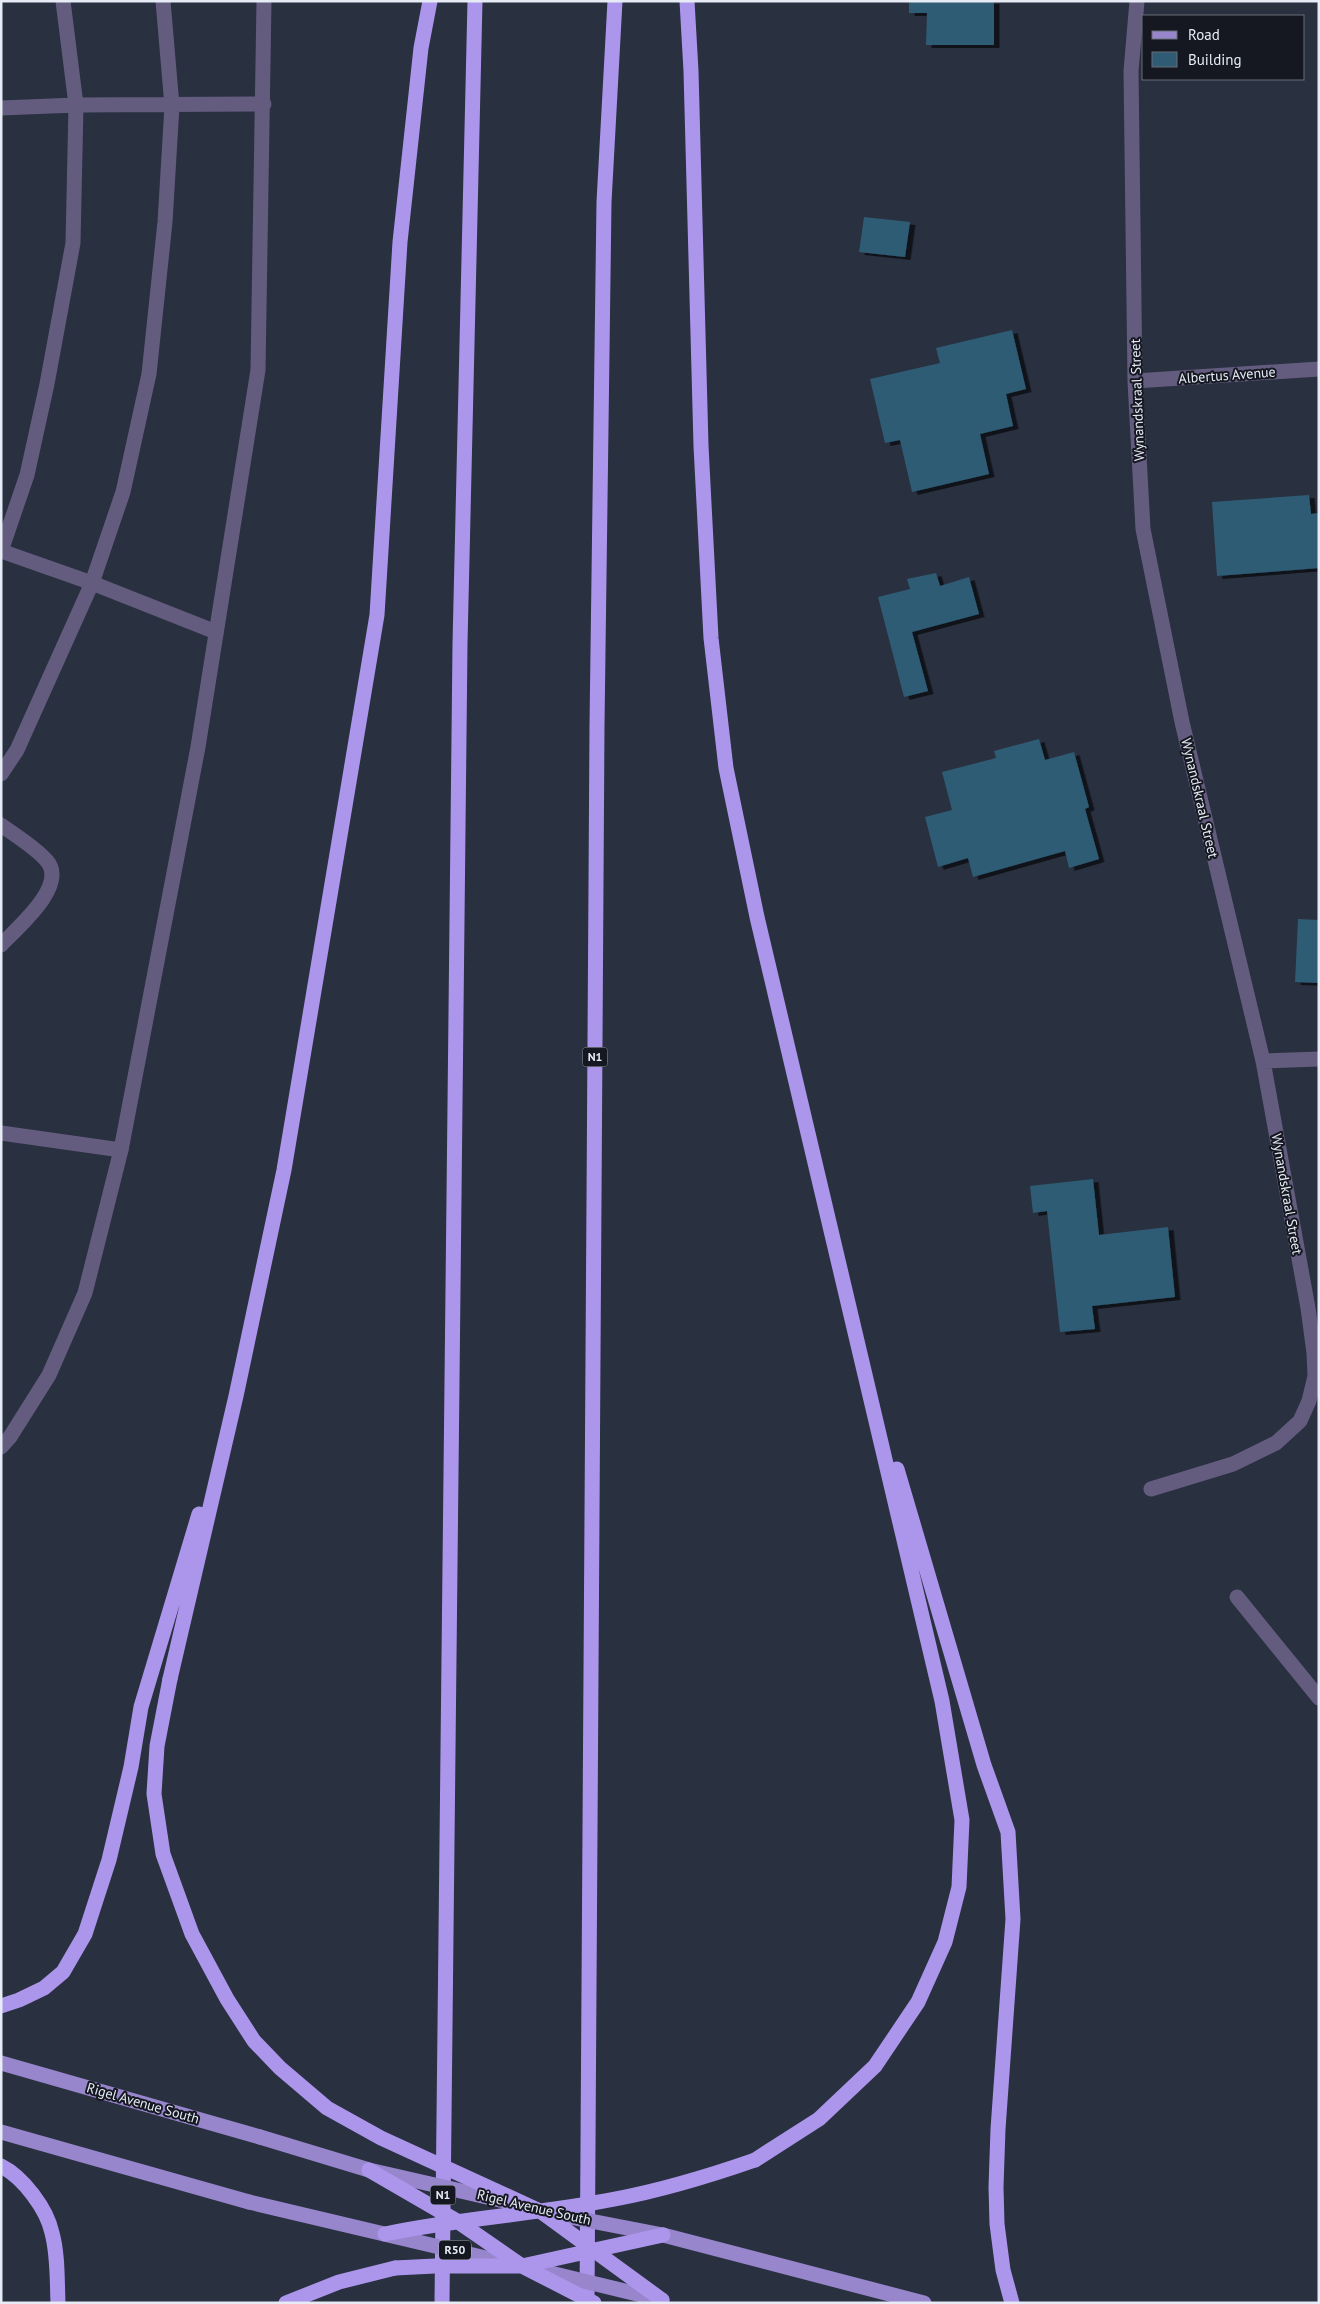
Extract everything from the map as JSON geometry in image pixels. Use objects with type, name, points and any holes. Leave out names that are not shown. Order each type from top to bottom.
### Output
[{"type":"highway","points":[[430,1],[421,48],[400,242],[377,615],[284,1170],[236,1396],[170,1679],[157,1746],[154,1794],[163,1854],[178,1901],[192,1934],[227,1999],[254,2041],[280,2068],[328,2108],[350,2122],[540,2211],[666,2302]]},
{"type":"highway","name":"N1","points":[[442,2303],[460,644],[475,1]]},
{"type":"highway","name":"N1","points":[[587,2303],[597,726],[604,202],[615,1]]},
{"type":"highway","points":[[385,2234],[457,2221],[540,2211],[615,2199],[688,2183],[754,2160],[819,2119],[875,2066],[918,2002],[945,1942],[959,1887],[962,1820],[942,1701],[757,917],[726,768],[710,638],[700,446],[691,70],[687,1]]},
{"type":"highway","points":[[847,1298],[984,1765],[1008,1832],[1013,1919],[998,2129],[997,2215],[1003,2270],[1012,2303]]},
{"type":"highway","points":[[1,2006],[44,1988],[63,1972],[85,1934],[109,1860],[131,1767],[141,1707],[236,1396]]},
{"type":"highway","points":[[1,2166],[25,2185],[40,2206],[52,2231],[58,2303]]},
{"type":"highway","points":[[369,2170],[457,2221],[522,2266],[594,2303]]},
{"type":"highway","points":[[286,2303],[339,2282],[395,2268],[522,2266],[595,2252],[663,2235]]},
{"type":"main road","name":"Rigel Avenue South","points":[[1,2063],[369,2170],[497,2199],[540,2211],[663,2235],[924,2303]]},
{"type":"main road","name":"R50","points":[[1,2132],[249,2202],[666,2302]]},
{"type":"street","points":[[63,1],[76,105],[73,243],[27,475],[1,551],[92,583],[216,632]]},
{"type":"street","points":[[1,774],[18,750],[92,583],[122,492],[149,374],[166,222],[172,106],[162,1]]},
{"type":"street","points":[[1,1446],[10,1437],[49,1375],[85,1293],[121,1150],[198,747],[258,370],[264,104],[264,1]]},
{"type":"street","name":"Wynandskraal Street","points":[[1137,1],[1131,71],[1135,381],[1143,529],[1182,722],[1263,1061],[1314,1353],[1315,1376],[1309,1401],[1300,1421],[1276,1443],[1233,1464],[1151,1488]]},
{"type":"street","points":[[1,108],[76,105],[172,106],[264,104]]},
{"type":"street","name":"Albertus Avenue","points":[[1135,381],[1319,369]]},
{"type":"street","points":[[1,825],[46,860],[52,875],[48,893],[1,945]]},
{"type":"street","points":[[1263,1061],[1319,1059]]},
{"type":"street","points":[[1,1133],[121,1150]]},
{"type":"street","points":[[1237,1597],[1319,1698]]},
{"type":"building","points":[[909,1],[994,1],[994,45],[926,45],[927,13],[909,13]]},
{"type":"building","points":[[864,217],[910,222],[905,257],[859,252]]},
{"type":"building","points":[[1012,330],[1026,389],[1006,394],[1013,426],[980,434],[989,474],[912,492],[900,440],[885,443],[870,379],[940,363],[936,348]]},
{"type":"building","points":[[1309,495],[1311,514],[1319,513],[1319,568],[1217,576],[1212,502]]},
{"type":"building","points":[[936,573],[940,586],[969,577],[979,614],[912,632],[928,691],[904,697],[878,597],[910,589],[907,579]]},
{"type":"building","points":[[1039,739],[1045,760],[1074,752],[1089,807],[1085,809],[1099,859],[1069,868],[1065,851],[973,877],[968,858],[938,867],[925,817],[952,810],[942,772],[996,758],[994,751]]},
{"type":"building","points":[[1298,919],[1319,920],[1319,983],[1295,982]]},
{"type":"building","points":[[1093,1179],[1099,1235],[1168,1227],[1175,1297],[1092,1306],[1095,1329],[1060,1332],[1047,1211],[1033,1213],[1030,1186]]}]
